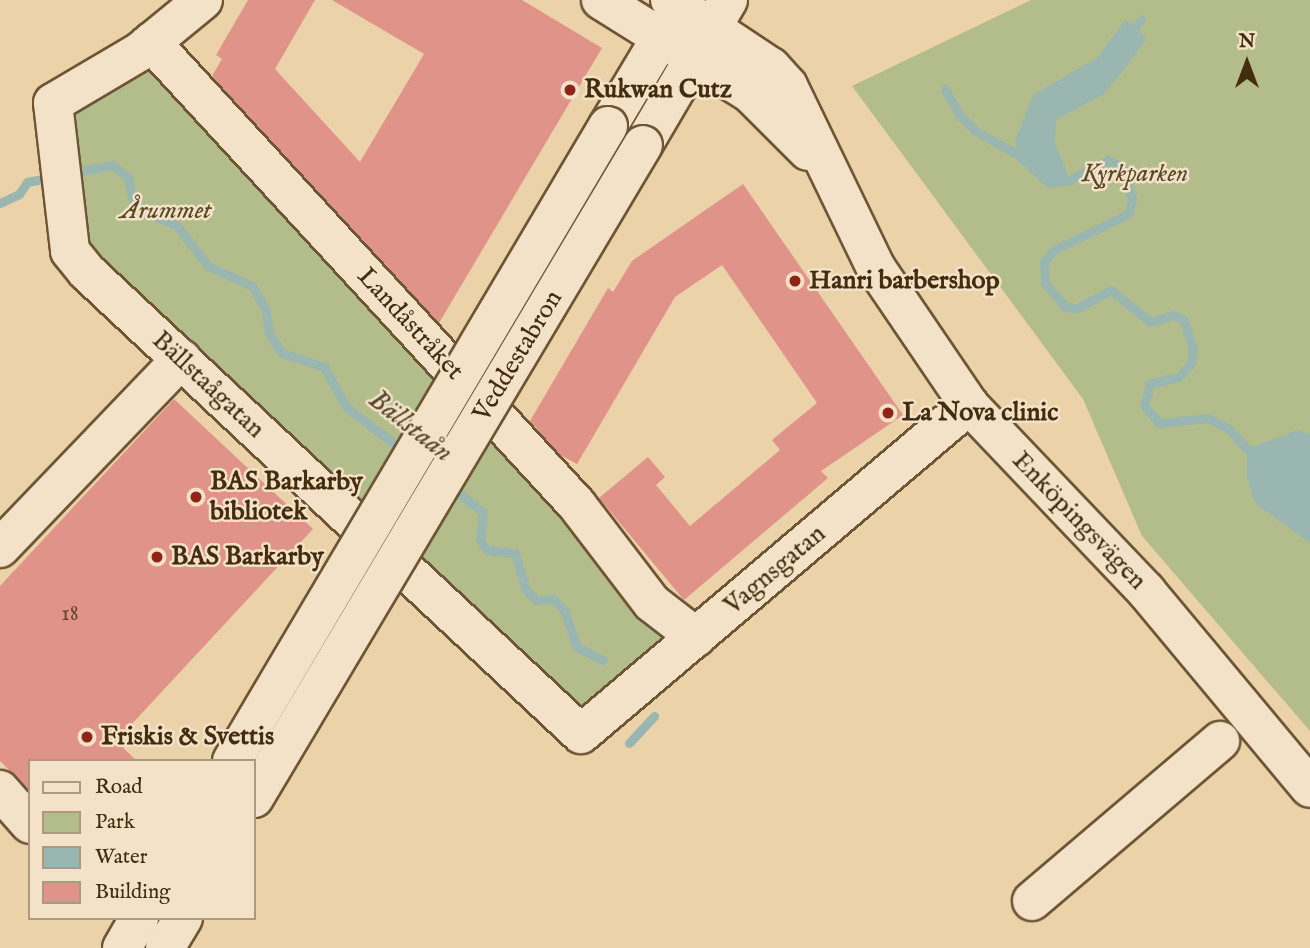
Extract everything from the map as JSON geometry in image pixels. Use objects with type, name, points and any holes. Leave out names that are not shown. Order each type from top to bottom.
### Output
[{"type":"street","points":[[151,42],[203,0]]},
{"type":"street","name":"Enköpingsvägen","points":[[601,0],[673,11],[712,28],[750,93],[825,168],[876,268],[969,405],[1146,591],[1310,788]]},
{"type":"street","name":"Veddestabron","points":[[233,759],[608,126],[673,11]]},
{"type":"street","name":"Veddestabron","points":[[256,795],[712,28]]},
{"type":"street","name":"Bällstaågatan","points":[[151,42],[53,103],[70,251],[87,272],[181,359],[394,579],[581,734]]},
{"type":"street","name":"Landåstråket","points":[[151,42],[577,505],[652,603],[696,637]]},
{"type":"street","points":[[0,548],[181,359]]},
{"type":"street","name":"Vagnsgatan","points":[[581,734],[969,405]]},
{"type":"street","points":[[1032,901],[1220,741]]},
{"type":"street","points":[[0,790],[28,822]]},
{"type":"street","points":[[121,948],[138,920]]},
{"type":"street","points":[[165,948],[182,920]]},
{"type":"green space","name":"Kyrkparken","points":[[1031,0],[1310,0],[1310,731],[1142,536],[1083,399],[852,86]]},
{"type":"green space","name":"Årummet","points":[[148,59],[674,630],[579,711],[82,253],[65,102]]},
{"type":"water","points":[[1142,14],[1147,19],[1139,30],[1146,39],[1104,94],[1056,120],[1055,143],[1070,180],[1049,183],[1017,154],[1015,141],[1033,95],[1097,58],[1125,20],[1132,25]]},
{"type":"water","points":[[1298,430],[1310,434],[1310,543],[1256,504],[1247,479],[1247,449]]},
{"type":"building","points":[[248,0],[315,0],[275,69],[360,162],[424,54],[332,0],[522,0],[602,48],[439,323],[212,76],[222,59],[216,55]]},
{"type":"building","points":[[743,184],[903,415],[821,471],[828,478],[684,600],[599,498],[648,457],[665,477],[656,485],[690,526],[780,450],[772,440],[817,403],[722,265],[675,297],[577,464],[560,455],[530,421],[608,288],[613,292],[632,261]]},
{"type":"building","name":"BAS Barkarby","points":[[174,399],[313,529],[116,741],[135,759],[28,759],[28,789],[0,761],[0,586]]},
{"type":"waterway","points":[[945,89],[960,116],[977,132],[1017,154],[1049,183],[1070,180],[1108,160],[1124,168],[1132,200],[1128,214],[1054,250],[1044,262],[1045,283],[1065,307],[1077,308],[1111,290],[1150,322],[1173,315],[1184,320],[1193,349],[1191,363],[1179,377],[1150,383],[1144,405],[1159,423],[1208,418],[1228,428],[1247,449]]},
{"type":"waterway","name":"Bällstaån","points":[[69,173],[112,165],[128,177],[132,198],[147,213],[177,226],[208,266],[252,286],[266,310],[269,333],[282,353],[324,367],[346,407],[405,452]]},
{"type":"waterway","name":"Bällstaån","points":[[0,203],[19,194],[27,182],[52,177]]},
{"type":"waterway","name":"Bällstaån","points":[[449,486],[483,512],[480,540],[487,550],[515,553],[525,589],[536,600],[553,599],[564,610],[577,647],[603,660]]},
{"type":"waterway","name":"Bällstaån","points":[[629,743],[654,716]]},
{"type":"place","name":"Rukwan Cutz","points":[[570,90]]},
{"type":"place","name":"Hanri barbershop","points":[[795,281]]},
{"type":"place","name":"La Nova clinic","points":[[888,413]]},
{"type":"place","name":"BAS Barkarby bibliotek","points":[[196,497]]},
{"type":"place","name":"BAS Barkarby","points":[[157,557]]},
{"type":"place","name":"Friskis & Svettis","points":[[87,737]]}]
